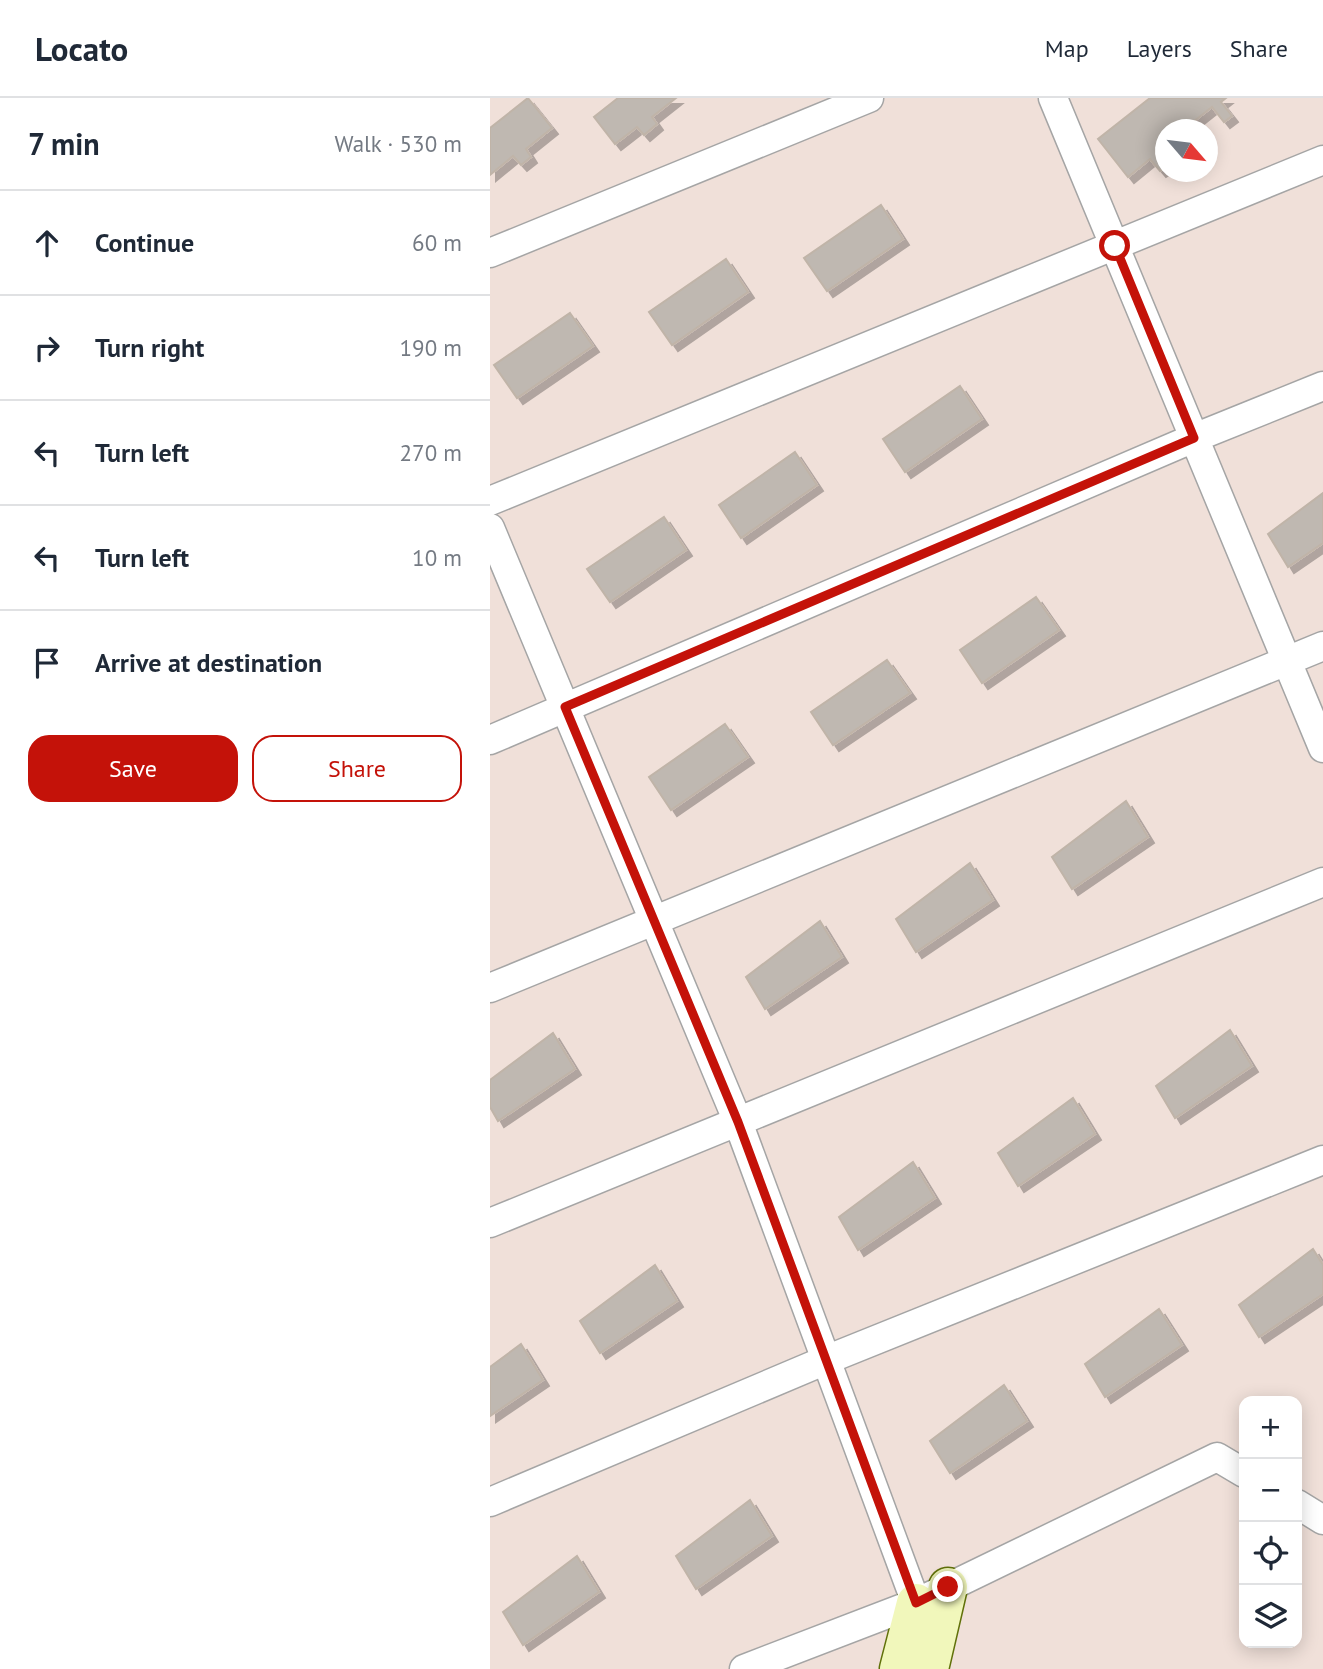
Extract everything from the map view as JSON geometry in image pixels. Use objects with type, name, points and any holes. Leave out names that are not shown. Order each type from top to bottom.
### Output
[{"type":"street","points":[[490,253],[869,98]]},
{"type":"street","points":[[1053,98],[1323,748]]},
{"type":"street","points":[[490,501],[1323,160]]},
{"type":"street","points":[[490,740],[1194,438],[1323,386]]},
{"type":"street","points":[[490,528],[738,1122],[826,1360],[932,1595],[929,1669]]},
{"type":"street","points":[[490,988],[1323,646]]},
{"type":"street","points":[[490,1223],[1323,882]]},
{"type":"street","points":[[490,1502],[826,1360],[1323,1160]]},
{"type":"street","points":[[744,1669],[932,1595],[1217,1457],[1239,1470]]},
{"type":"street","points":[[1302,1507],[1323,1520]]},
{"type":"street","points":[[899,1669],[932,1595]]},
{"type":"shaded area","points":[[490,98],[1323,98],[1323,1669],[490,1669]]},
{"type":"building","points":[[528,98],[552,128],[526,149],[531,157],[521,165],[513,156],[490,175],[490,128]]},
{"type":"building","points":[[618,98],[676,98],[652,117],[657,124],[644,135],[637,127],[615,144],[594,117]]},
{"type":"building","points":[[1150,98],[1226,98],[1221,102],[1232,116],[1224,122],[1212,107],[1197,119],[1155,119],[1155,165],[1150,159],[1128,177],[1098,139]]},
{"type":"building","points":[[881,205],[903,239],[827,291],[804,258]]},
{"type":"building","points":[[726,259],[748,292],[672,345],[649,312]]},
{"type":"building","points":[[570,313],[593,346],[517,398],[494,365]]},
{"type":"building","points":[[960,386],[982,419],[905,472],[883,439]]},
{"type":"building","points":[[795,452],[817,485],[741,538],[719,505]]},
{"type":"building","points":[[1323,493],[1323,543],[1288,567],[1268,534]]},
{"type":"building","points":[[664,517],[686,550],[610,602],[587,569]]},
{"type":"building","points":[[1036,597],[1059,630],[982,683],[960,650]]},
{"type":"building","points":[[887,660],[910,693],[833,745],[811,712]]},
{"type":"building","points":[[725,724],[748,757],[671,810],[649,777]]},
{"type":"building","points":[[1126,801],[1148,837],[1072,889],[1052,857]]},
{"type":"building","points":[[970,863],[993,900],[916,952],[896,919]]},
{"type":"building","points":[[820,921],[842,957],[765,1009],[746,977]]},
{"type":"building","points":[[1230,1030],[1252,1066],[1175,1118],[1156,1086]]},
{"type":"building","points":[[553,1033],[575,1069],[498,1121],[490,1107],[490,1080]]},
{"type":"building","points":[[1073,1098],[1095,1134],[1018,1186],[998,1153]]},
{"type":"building","points":[[913,1162],[935,1198],[858,1250],[839,1217]]},
{"type":"building","points":[[1313,1249],[1323,1265],[1323,1294],[1259,1337],[1239,1305]]},
{"type":"building","points":[[655,1265],[677,1301],[600,1353],[580,1321]]},
{"type":"building","points":[[1159,1309],[1182,1345],[1105,1397],[1085,1364]]},
{"type":"building","points":[[521,1344],[543,1380],[490,1416],[490,1367]]},
{"type":"building","points":[[1004,1385],[1027,1421],[950,1473],[930,1441]]},
{"type":"building","points":[[750,1500],[772,1536],[696,1589],[676,1556]]},
{"type":"building","points":[[577,1556],[599,1592],[523,1645],[503,1612]]},
{"type":"route","points":[[948,1587],[916,1603],[738,1122],[565,707],[1194,438],[1115,246]]}]
